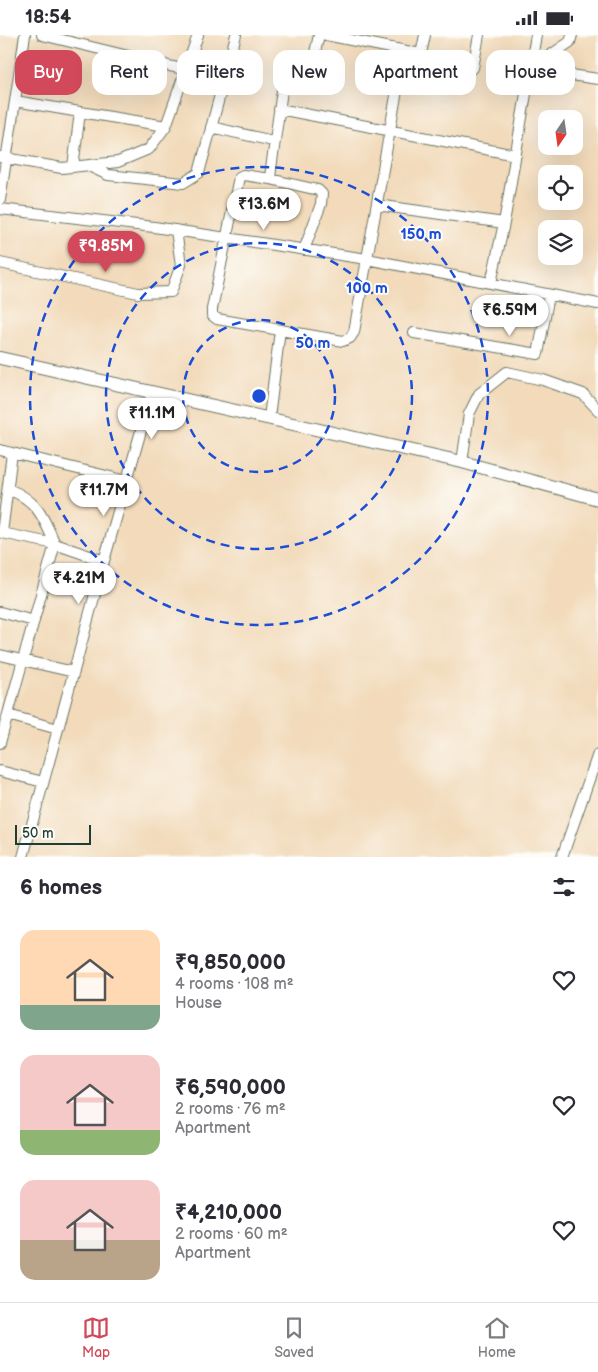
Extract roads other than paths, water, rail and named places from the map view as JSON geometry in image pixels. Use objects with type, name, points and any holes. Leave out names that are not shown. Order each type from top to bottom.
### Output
[{"type":"street","points":[[0,200],[3,158],[15,101],[25,35]]},
{"type":"street","points":[[42,35],[177,68]]},
{"type":"street","points":[[193,50],[198,35]]},
{"type":"street","points":[[89,166],[108,175],[183,183],[198,173],[236,35]]},
{"type":"street","points":[[270,179],[273,141],[284,75],[313,61],[319,35]]},
{"type":"street","points":[[326,35],[371,39],[422,54],[425,35]]},
{"type":"street","points":[[476,51],[479,35]]},
{"type":"street","points":[[533,50],[536,35]]},
{"type":"street","points":[[557,50],[570,41],[572,35]]},
{"type":"street","points":[[575,76],[598,79]]},
{"type":"street","points":[[3,158],[62,168],[118,162],[149,149],[166,126],[177,95]]},
{"type":"street","points":[[304,250],[321,204],[322,195],[318,190],[270,179],[243,175],[239,177],[212,315],[217,319],[342,341],[350,338],[354,332],[396,95]]},
{"type":"street","points":[[491,283],[504,223],[526,95]]},
{"type":"street","points":[[15,101],[166,126]]},
{"type":"street","points":[[279,109],[516,155]]},
{"type":"street","points":[[73,167],[80,113]]},
{"type":"street","points":[[211,127],[273,141]]},
{"type":"street","points":[[377,205],[504,223]]},
{"type":"street","points":[[0,209],[176,230],[367,259],[598,304]]},
{"type":"street","points":[[0,263],[138,293],[171,292],[181,265],[176,230]]},
{"type":"street","points":[[414,333],[538,355],[549,295]]},
{"type":"street","points":[[268,418],[280,330]]},
{"type":"street","points":[[0,358],[462,462],[598,499]]},
{"type":"street","points":[[462,462],[468,414],[479,394],[507,372],[583,394],[598,410]]},
{"type":"street","points":[[23,857],[152,392]]},
{"type":"street","points":[[0,450],[127,481]]},
{"type":"street","points":[[12,453],[1,533],[55,544],[104,561]]},
{"type":"street","points":[[0,743],[55,544],[42,512],[23,495],[8,489]]},
{"type":"street","points":[[0,612],[34,621]]},
{"type":"street","points":[[0,655],[74,672]]},
{"type":"street","points":[[8,715],[58,729]]},
{"type":"street","points":[[562,857],[598,754]]},
{"type":"street","points":[[0,771],[44,782]]}]
